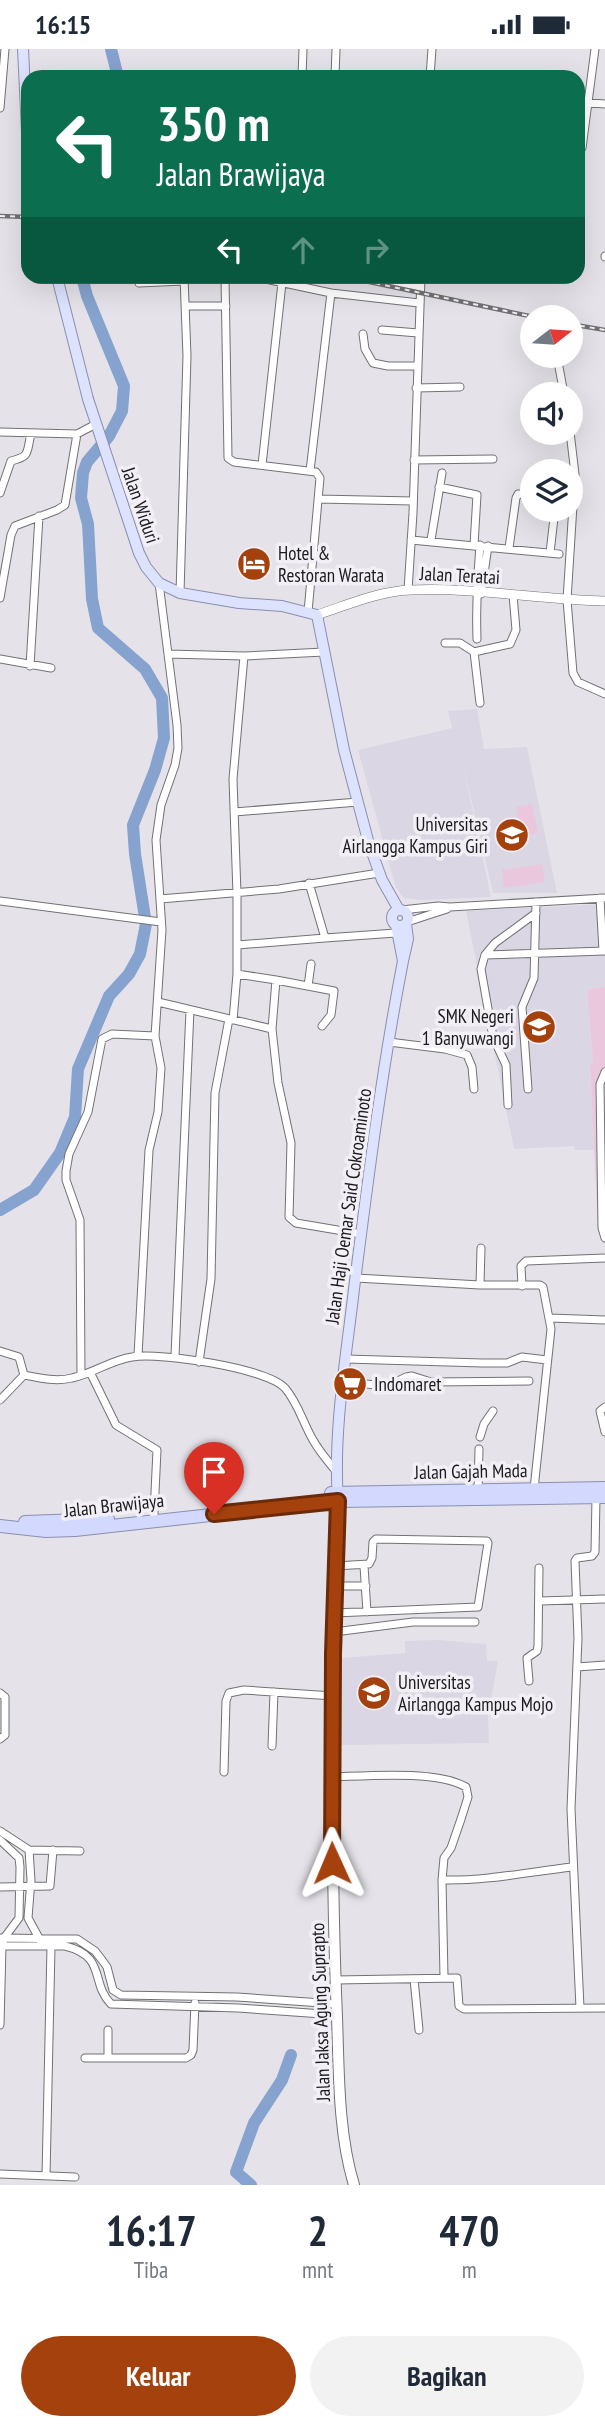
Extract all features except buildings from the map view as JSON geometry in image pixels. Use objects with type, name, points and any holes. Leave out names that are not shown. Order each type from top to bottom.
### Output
[{"type":"highway","name":"Jalan Gajah Mada","points":[[337,1497],[478,1495],[534,1489],[558,1494],[602,1494]]},
{"type":"highway","points":[[478,1495],[558,1494]]},
{"type":"highway","name":"Jalan Brawijaya","points":[[0,1526],[46,1531],[75,1530],[207,1511],[337,1497],[358,1501],[478,1495]]},
{"type":"highway","name":"Jalan Brawijaya","points":[[0,1518],[22,1522],[76,1521],[207,1511]]},
{"type":"main road","points":[[23,49],[24,70]]},
{"type":"main road","name":"Jalan Widuri","points":[[59,284],[104,451],[139,553],[159,583]]},
{"type":"main road","points":[[159,583],[180,593],[239,603],[282,606],[312,614]]},
{"type":"main road","name":"Jalan Haji Oemar Said Cokroaminoto","points":[[312,614],[324,652],[344,750],[358,802],[380,876],[400,920],[403,961],[361,1234],[335,1470],[337,1497]]},
{"type":"main road","name":"Jalan Jaksa Agung Suprapto","points":[[337,1497],[332,1777],[335,1980],[341,2098],[346,2146],[354,2185]]},
{"type":"street","points":[[0,108],[5,49]]},
{"type":"street","points":[[302,70],[303,49]]},
{"type":"street","points":[[335,70],[336,49]]},
{"type":"street","points":[[430,70],[432,49]]},
{"type":"street","points":[[585,126],[596,49]]},
{"type":"street","points":[[585,103],[605,103]]},
{"type":"street","points":[[180,593],[187,397],[184,284]]},
{"type":"street","points":[[225,284],[228,458],[234,462],[316,472],[320,478],[312,614]]},
{"type":"street","points":[[262,465],[282,284]]},
{"type":"street","points":[[287,284],[331,293],[419,303]]},
{"type":"street","points":[[404,284],[420,287]]},
{"type":"street","points":[[408,590],[420,284]]},
{"type":"street","points":[[310,471],[331,293]]},
{"type":"street","points":[[186,306],[226,306]]},
{"type":"street","points":[[382,330],[418,333]]},
{"type":"street","points":[[363,334],[365,349],[373,363],[416,366]]},
{"type":"street","points":[[416,388],[460,387]]},
{"type":"street","points":[[0,432],[78,434],[96,426]]},
{"type":"street","points":[[0,493],[11,461],[23,459],[26,455],[31,434]]},
{"type":"street","points":[[0,598],[14,527],[65,505],[78,434]]},
{"type":"street","points":[[572,445],[575,474],[568,600],[575,678],[605,694]]},
{"type":"street","points":[[414,460],[494,459]]},
{"type":"street","points":[[431,540],[442,473]]},
{"type":"street","points":[[439,487],[477,495],[481,545],[477,639]]},
{"type":"street","points":[[509,548],[516,498],[520,493]]},
{"type":"street","points":[[318,499],[413,501]]},
{"type":"street","points":[[30,666],[39,516]]},
{"type":"street","points":[[550,553],[554,522]]},
{"type":"street","points":[[411,540],[559,554]]},
{"type":"street","points":[[138,1356],[149,1150],[158,1112],[161,1068],[155,1036],[160,899],[157,831],[161,805],[178,748],[159,583]]},
{"type":"street","name":"Jalan Teratai","points":[[312,614],[408,590],[605,601]]},
{"type":"street","points":[[445,643],[460,643],[474,652],[507,646],[516,630],[513,595]]},
{"type":"street","points":[[167,654],[244,656],[324,652]]},
{"type":"street","points":[[474,652],[480,703]]},
{"type":"street","points":[[199,1362],[211,1279],[215,1093],[231,1020],[237,974],[235,741],[244,656]]},
{"type":"street","points":[[0,659],[30,666],[51,667]]},
{"type":"street","points":[[234,812],[358,802]]},
{"type":"street","points":[[160,899],[279,890],[309,883],[380,876]]},
{"type":"street","points":[[309,883],[325,938]]},
{"type":"street","points":[[400,920],[438,906],[603,898],[604,951],[485,955]]},
{"type":"street","points":[[0,901],[158,922]]},
{"type":"street","points":[[528,1089],[522,1007],[534,978],[536,902]]},
{"type":"street","points":[[237,944],[325,938],[450,907]]},
{"type":"street","points":[[508,1105],[506,1065],[493,1037],[481,969],[485,955],[495,943],[536,913]]},
{"type":"street","points":[[308,986],[311,964]]},
{"type":"street","points":[[237,974],[334,991],[331,1015],[322,1026]]},
{"type":"street","points":[[276,980],[272,1029],[278,1083],[292,1143],[289,1217],[296,1223],[361,1234]]},
{"type":"street","points":[[158,1002],[272,1029]]},
{"type":"street","points":[[175,1356],[190,1010]]},
{"type":"street","points":[[154,1514],[157,1450],[116,1425],[86,1374],[80,1220],[66,1180],[66,1163],[88,1112],[102,1039],[112,1034],[155,1036]]},
{"type":"street","points":[[389,1042],[445,1049],[467,1055],[472,1067],[474,1089]]},
{"type":"street","points":[[605,1072],[600,1084],[602,1228],[605,1238]]},
{"type":"street","points":[[480,1285],[481,1248]]},
{"type":"street","points":[[522,1286],[521,1265],[526,1261],[605,1258]]},
{"type":"street","points":[[356,1278],[543,1287],[550,1318],[534,1489]]},
{"type":"street","points":[[550,1318],[605,1320]]},
{"type":"street","points":[[0,1350],[19,1357],[24,1375]]},
{"type":"street","points":[[24,1375],[59,1380],[86,1374],[128,1357],[138,1356],[175,1356],[256,1373],[276,1381],[292,1397],[312,1439],[335,1470]]},
{"type":"street","points":[[346,1359],[482,1363],[508,1363],[522,1357],[547,1360]]},
{"type":"street","points":[[0,1400],[24,1375]]},
{"type":"street","points":[[343,1383],[388,1386],[412,1376],[431,1382],[529,1381]]},
{"type":"street","points":[[605,1408],[600,1411],[605,1432]]},
{"type":"street","points":[[480,1437],[484,1424],[493,1411]]},
{"type":"street","points":[[478,1495],[479,1449]]},
{"type":"street","points":[[580,2008],[571,1809],[577,1667],[575,1559],[592,1556],[595,1552],[602,1494]]},
{"type":"street","points":[[334,1613],[478,1607],[488,1543],[470,1540],[376,1539],[373,1542],[371,1562],[365,1566],[335,1566]]},
{"type":"street","points":[[365,1566],[367,1612]]},
{"type":"street","points":[[529,1681],[528,1657],[538,1649],[539,1568]]},
{"type":"street","points":[[334,1586],[366,1586]]},
{"type":"street","points":[[540,1601],[605,1599]]},
{"type":"street","points":[[334,1632],[413,1622],[475,1622]]},
{"type":"street","points":[[577,1667],[605,1665]]},
{"type":"street","points":[[224,1772],[227,1696],[233,1691],[333,1696]]},
{"type":"street","points":[[272,1746],[274,1692]]},
{"type":"street","points":[[0,1693],[5,1697],[5,1735],[0,1739]]},
{"type":"street","points":[[332,1777],[418,1777],[443,1779],[466,1787],[468,1797],[451,1848],[444,1858],[444,1977]]},
{"type":"street","points":[[0,1831],[29,1850],[80,1851]]},
{"type":"street","points":[[0,1840],[19,1858],[23,1918],[39,1942],[51,1947],[74,1948],[92,1961],[104,1996],[111,2004],[287,2011],[337,2009]]},
{"type":"street","points":[[0,2025],[2,1942],[23,1918],[30,1887],[29,1850]]},
{"type":"street","points":[[0,1887],[50,1886],[53,1850]]},
{"type":"street","points":[[442,1880],[507,1877],[572,1867]]},
{"type":"street","points":[[2,1942],[39,1942],[70,1937],[87,1945],[107,1967],[111,1986],[116,1993],[287,2000],[337,2009]]},
{"type":"street","points":[[46,2176],[51,1947]]},
{"type":"street","points":[[335,1980],[455,1978],[459,2006],[464,2009],[605,2008]]},
{"type":"street","points":[[414,1979],[419,2030]]},
{"type":"street","points":[[85,2057],[186,2059],[194,2050],[195,1996]]},
{"type":"street","points":[[287,2000],[287,2011]]},
{"type":"street","points":[[108,2030],[108,2058]]},
{"type":"street","points":[[0,2174],[75,2176]]},
{"type":"shaded area","points":[[477,709],[484,749],[527,747],[557,893],[493,893],[462,760],[491,897],[421,900],[404,898],[396,888],[358,750],[452,728],[448,711]]},
{"type":"shaded area","points":[[532,804],[538,833],[522,837],[516,807]]},
{"type":"shaded area","points":[[542,864],[545,882],[504,888],[502,870]]},
{"type":"shaded area","name":"SMK Negeri 1 Banyuwangi","points":[[605,904],[605,987],[587,991],[593,1064],[590,1064],[594,1150],[575,1150],[574,1146],[514,1149],[466,911]]},
{"type":"shaded area","points":[[605,987],[605,1244],[598,1230],[590,1064],[593,1063],[587,990]]},
{"type":"shaded area","points":[[439,1640],[486,1644],[487,1661],[498,1661],[488,1717],[489,1743],[341,1745],[342,1658],[405,1653],[405,1641]]},
{"type":"waterway","points":[[111,49],[116,70]]},
{"type":"waterway","points":[[0,1210],[34,1190],[60,1153],[75,1117],[78,1069],[109,996],[129,974],[140,954],[146,924],[133,825],[155,770],[164,738],[162,698],[145,669],[98,628],[92,599],[88,524],[81,498],[83,473],[87,462],[109,436],[122,411],[124,386],[84,284]]},
{"type":"waterway","points":[[251,2185],[236,2172],[254,2123],[282,2080],[291,2055]]},
{"type":"railway","points":[[0,216],[21,217]]},
{"type":"railway","points":[[379,284],[520,314]]},
{"type":"railway","points":[[583,326],[605,330]]},
{"type":"place","name":"Hotel & Restoran Warata","points":[[254,564]]},
{"type":"place","name":"Universitas Airlangga Kampus Giri","points":[[512,835]]},
{"type":"place","name":"SMK Negeri 1 Banyuwangi","points":[[539,1027]]},
{"type":"place","name":"Indomaret","points":[[350,1384]]},
{"type":"place","name":"Universitas Airlangga Kampus Mojo","points":[[374,1693]]},
{"type":"route","points":[[214,1514],[338,1501],[335,1524],[332,1863]]}]
